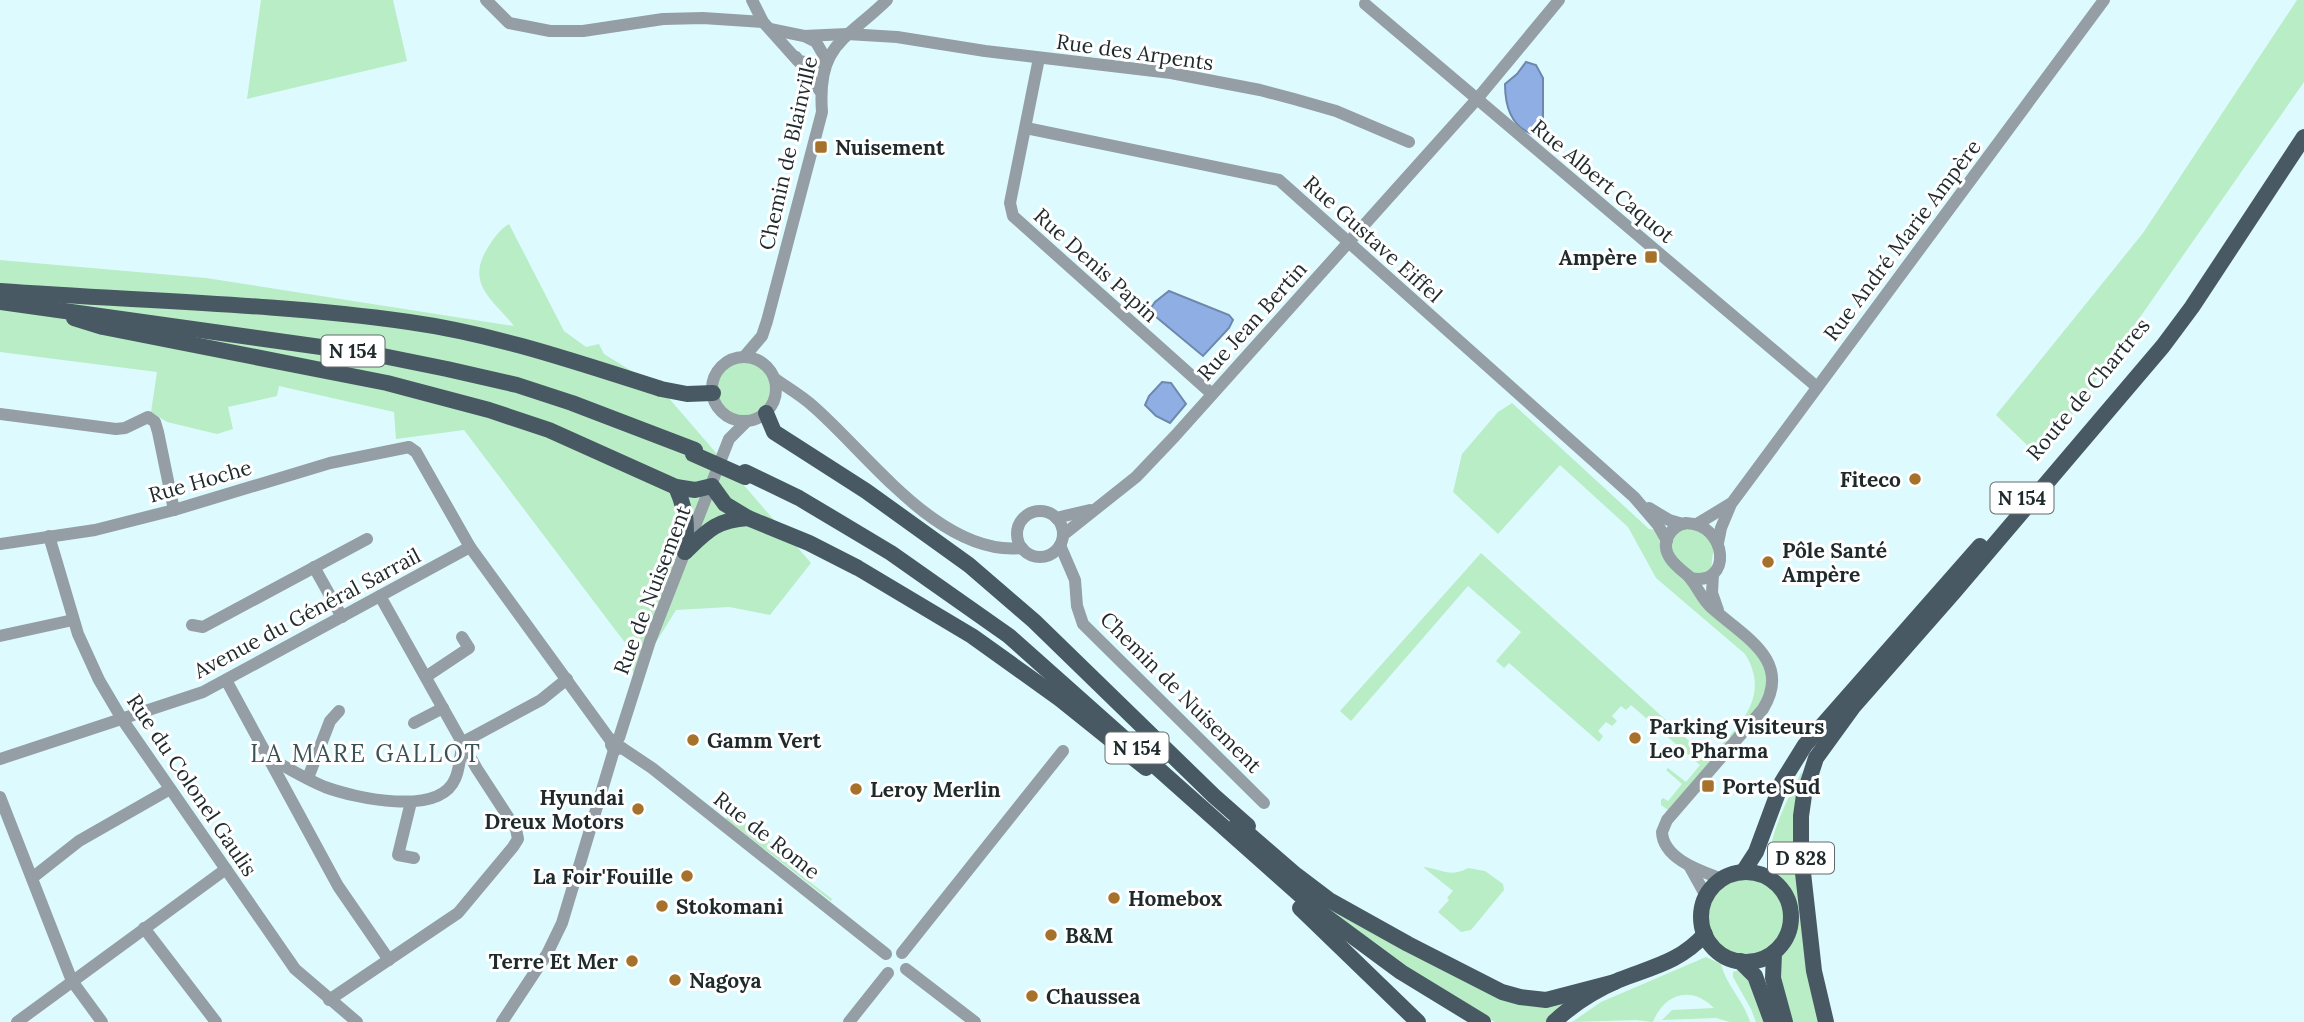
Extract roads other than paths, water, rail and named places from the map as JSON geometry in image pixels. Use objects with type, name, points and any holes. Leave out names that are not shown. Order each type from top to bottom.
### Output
[{"type":"main road","name":"Route de Chartres","points":[[1743,872],[1758,846],[1782,782],[1805,745],[2157,341],[2193,292],[2304,123]]},
{"type":"main road","name":"N 154","points":[[1769,878],[1766,849],[1790,787],[1812,751],[1954,592],[2163,346],[2192,307],[2304,137]]},
{"type":"main road","points":[[0,291],[299,311],[410,323],[484,337],[661,389],[692,394],[713,393]]},
{"type":"main road","name":"N 154","points":[[0,305],[74,318],[370,358],[452,375],[508,387],[694,452]]},
{"type":"main road","name":"N 154","points":[[0,305],[377,355],[517,385],[572,402],[799,498],[891,553],[990,622],[1043,664],[1317,910],[1401,972],[1483,1022]]},
{"type":"main road","points":[[74,318],[103,327],[387,383],[489,410],[549,430],[676,486],[695,490],[712,486],[725,504],[858,568],[962,630],[1060,699],[1146,768]]},
{"type":"main road","points":[[770,407],[774,432],[866,491],[997,589],[1034,621],[1213,796],[1295,869],[1349,911]]},
{"type":"main road","name":"N 154","points":[[745,474],[876,550],[969,614],[1067,694],[1297,905],[1383,970],[1464,1022]]},
{"type":"main road","points":[[676,486],[685,507],[685,552]]},
{"type":"main road","points":[[685,552],[711,527],[725,521],[748,517]]},
{"type":"main road","points":[[891,553],[921,568],[1011,630],[1296,875],[1349,911],[1481,982],[1520,997],[1546,1000],[1615,982],[1682,955],[1705,934]]},
{"type":"main road","name":"D 828","points":[[1826,1022],[1817,992],[1806,916],[1801,816],[1808,778],[1816,758],[1853,707]]},
{"type":"main road","points":[[1743,872],[1757,873],[1769,878],[1785,894],[1791,914],[1787,936],[1774,953],[1754,962],[1727,958],[1717,951],[1705,934],[1702,915],[1706,896],[1722,879],[1743,872]]},
{"type":"main road","points":[[1297,905],[1418,1022]]},
{"type":"main road","points":[[1564,1022],[1603,996],[1698,956],[1717,951]]},
{"type":"main road","points":[[1774,953],[1773,978],[1785,1022]]},
{"type":"main road","points":[[1740,961],[1755,976],[1772,1022]]},
{"type":"main road","points":[[1554,1022],[1576,1004],[1615,982]]},
{"type":"street","name":"Rue des Arpents","points":[[486,0],[509,23],[550,31],[583,31],[663,19],[703,18],[767,25],[804,36],[847,34],[911,39],[1171,74],[1260,90],[1336,111],[1409,142]]},
{"type":"street","points":[[752,0],[767,25],[820,91]]},
{"type":"street","name":"Chemin de Blainville","points":[[765,365],[762,335],[822,112],[820,91],[827,61],[835,46],[887,0]]},
{"type":"street","name":"Rue Jean Bertin","points":[[1061,540],[1136,477],[1477,99],[1559,0]]},
{"type":"street","name":"Rue André Marie Ampère","points":[[1718,543],[1731,504],[2104,0]]},
{"type":"street","name":"Rue Albert Caquot","points":[[1365,4],[1817,387]]},
{"type":"street","points":[[804,36],[816,42],[827,61],[798,61],[794,50],[804,36]]},
{"type":"street","name":"Rue Denis Papin","points":[[1039,58],[1010,203],[1013,216],[1212,394]]},
{"type":"street","name":"Rue Gustave Eiffel","points":[[1026,128],[1279,180],[1634,498],[1653,518],[1667,541]]},
{"type":"street","name":"Chemin de Blainville","points":[[744,357],[762,335]]},
{"type":"street","points":[[798,395],[747,421],[738,420],[723,413],[718,407],[713,393],[713,382],[724,364],[734,359],[752,358],[765,365],[775,379],[798,395],[816,408],[917,506],[947,530],[971,540],[1022,548]]},
{"type":"street","points":[[770,407],[776,389],[775,379]]},
{"type":"street","points":[[723,413],[729,439]]},
{"type":"street","points":[[0,414],[116,429],[125,428],[148,417],[155,422],[158,432],[174,510]]},
{"type":"street","name":"Rue de Nuisement","points":[[502,1022],[547,954],[562,923],[650,641],[729,439],[747,421]]},
{"type":"street","name":"Rue Hoche","points":[[0,544],[95,530],[174,510],[330,463],[409,447],[416,452],[470,547]]},
{"type":"street","name":"Rue Gustave Eiffel","points":[[1634,498],[1669,520],[1683,524]]},
{"type":"street","name":"Rue André Marie Ampère","points":[[1698,524],[1731,504]]},
{"type":"street","name":"Rue Jean Bertin","points":[[1056,518],[1097,508]]},
{"type":"street","points":[[988,544],[1000,541],[1017,531],[1022,520],[1032,513],[1045,512],[1056,518],[1062,529],[1061,540],[1050,555]]},
{"type":"street","points":[[1706,896],[1690,867],[1665,845],[1662,835],[1664,825],[1763,709],[1772,687],[1770,666],[1763,653],[1706,602],[1689,577],[1671,560],[1667,541],[1671,531],[1683,524],[1698,524],[1718,543],[1720,562],[1713,574],[1712,593],[1720,614]]},
{"type":"street","points":[[1017,531],[1022,548],[1026,552],[1038,557],[1050,555],[1068,565]]},
{"type":"street","name":"Rue du Colonel Gaulis","points":[[49,536],[73,620],[99,680],[122,719],[296,968],[357,1022]]},
{"type":"street","points":[[192,625],[203,627],[367,539]]},
{"type":"street","name":"Chemin de Nuisement","points":[[1061,540],[1068,565],[1076,580],[1077,606],[1083,624],[1264,803]]},
{"type":"street","points":[[470,547],[617,744]]},
{"type":"street","name":"Avenue du Général Sarrail","points":[[0,759],[203,692],[470,547]]},
{"type":"street","points":[[314,567],[342,617]]},
{"type":"street","points":[[1689,577],[1697,579],[1713,574]]},
{"type":"street","points":[[329,1000],[458,913],[516,843],[516,829],[477,769],[380,596]]},
{"type":"street","points":[[0,636],[73,620]]},
{"type":"street","points":[[426,676],[469,648],[461,637]]},
{"type":"street","points":[[268,757],[325,787],[368,798],[411,802],[440,796],[455,781],[463,743],[541,700],[567,679]]},
{"type":"street","points":[[226,680],[338,886],[389,960]]},
{"type":"street","points":[[414,723],[443,708]]},
{"type":"street","points":[[308,778],[330,721],[338,711]]},
{"type":"street","name":"Rue de Rome","points":[[617,744],[652,768],[886,954]]},
{"type":"street","points":[[902,953],[1063,751]]},
{"type":"street","points":[[32,878],[79,841],[170,789]]},
{"type":"street","points":[[0,797],[72,981],[102,1022]]},
{"type":"street","points":[[411,802],[398,855],[414,858]]},
{"type":"street","points":[[1690,867],[1722,879]]},
{"type":"street","points":[[17,1022],[226,869]]},
{"type":"street","points":[[144,929],[216,1022]]},
{"type":"street","points":[[895,951],[902,953],[907,961],[906,969],[897,976],[888,973],[883,965],[886,954],[895,951]]},
{"type":"street","points":[[906,969],[975,1022]]},
{"type":"street","points":[[849,1022],[888,973]]},
{"type":"water","points":[[1526,62],[1536,65],[1543,78],[1543,127],[1541,132],[1535,135],[1515,122],[1508,108],[1505,92],[1505,84]]},
{"type":"water","points":[[1169,291],[1229,315],[1233,320],[1203,356],[1149,311],[1155,302]]},
{"type":"water","points":[[1162,382],[1171,383],[1186,404],[1170,423],[1156,416],[1145,405],[1149,396]]},
{"type":"place","name":"Nuisement","points":[[821,147]]},
{"type":"place","name":"Ampère","points":[[1651,257]]},
{"type":"place","name":"Fiteco","points":[[1915,479]]},
{"type":"place","name":"Pôle Santé Ampère","points":[[1768,562]]},
{"type":"place","name":"Parking Visiteurs Leo Pharma","points":[[1635,738]]},
{"type":"place","name":"Gamm Vert","points":[[693,740]]},
{"type":"place","name":"Porte Sud","points":[[1708,786]]},
{"type":"place","name":"Leroy Merlin","points":[[856,789]]},
{"type":"place","name":"Hyundai Dreux Motors","points":[[638,809]]},
{"type":"place","name":"La Foir'Fouille","points":[[687,876]]},
{"type":"place","name":"Homebox","points":[[1114,898]]},
{"type":"place","name":"Stokomani","points":[[662,906]]},
{"type":"place","name":"B&M","points":[[1051,935]]},
{"type":"place","name":"Terre Et Mer","points":[[632,961]]},
{"type":"place","name":"Nagoya","points":[[675,980]]},
{"type":"place","name":"Chaussea","points":[[1032,996]]},
{"type":"district","name":"LA MARE GALLOT","points":[[366,753]]}]
